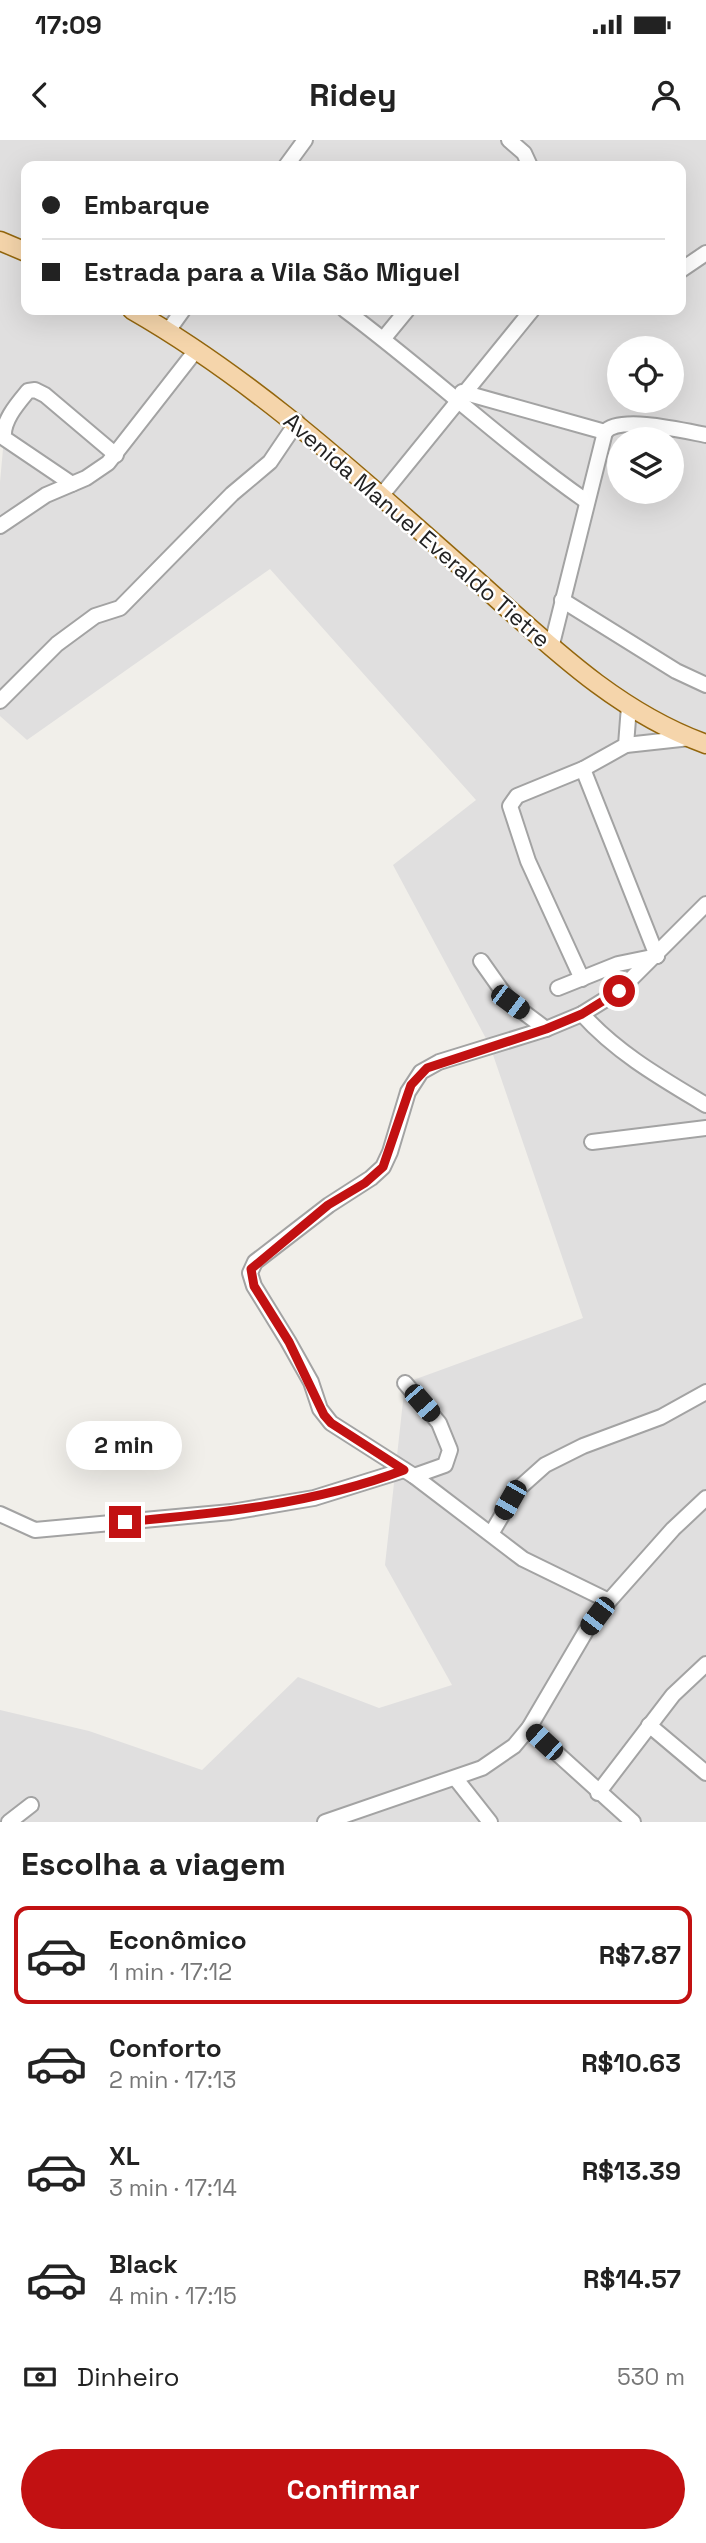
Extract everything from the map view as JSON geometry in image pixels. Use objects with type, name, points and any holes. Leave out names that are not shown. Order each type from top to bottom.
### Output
[{"type":"main road","points":[[0,241],[21,250]]},
{"type":"main road","name":"Avenida Manuel Everaldo Tietre","points":[[141,315],[197,349],[297,422],[551,648],[629,706],[698,741]]},
{"type":"street","points":[[290,161],[305,140]]},
{"type":"street","points":[[509,140],[524,153],[528,161]]},
{"type":"street","points":[[686,267],[706,253]]},
{"type":"street","points":[[168,331],[179,315]]},
{"type":"street","points":[[352,315],[460,395],[546,473],[586,501]]},
{"type":"street","points":[[384,338],[403,315]]},
{"type":"street","points":[[381,496],[460,395],[528,315]]},
{"type":"street","points":[[0,527],[46,495],[98,471],[116,455],[197,349]]},
{"type":"street","points":[[72,484],[4,438],[4,428],[9,418],[28,391],[35,390],[45,396],[116,455]]},
{"type":"street","points":[[460,395],[605,432]]},
{"type":"street","points":[[0,701],[57,644],[94,616],[116,611],[232,494],[270,462],[297,422]]},
{"type":"street","points":[[551,648],[605,432],[611,426],[620,424],[654,426],[706,435]]},
{"type":"street","points":[[562,600],[676,671],[706,685]]},
{"type":"street","points":[[626,745],[629,706]]},
{"type":"street","points":[[582,979],[528,861],[510,812],[514,799],[583,769],[626,745],[698,741]]},
{"type":"street","points":[[583,769],[657,956]]},
{"type":"street","points":[[609,1601],[523,1559],[409,1473],[331,1423],[324,1415],[289,1342],[254,1286],[251,1269],[328,1205],[365,1183],[383,1167],[408,1092],[421,1072],[454,1057],[546,1029],[582,1014],[619,991],[657,956],[706,904]]},
{"type":"street","points":[[558,988],[618,964],[657,956]]},
{"type":"street","points":[[481,961],[510,1002],[546,1029]]},
{"type":"street","points":[[582,1014],[611,1043],[641,1066],[706,1105]]},
{"type":"street","points":[[592,1142],[706,1128]]},
{"type":"street","points":[[0,1514],[30,1530],[50,1530],[231,1512],[331,1494],[445,1465],[450,1450],[439,1423],[405,1383]]},
{"type":"street","points":[[491,1534],[517,1490],[545,1465],[583,1446],[661,1417],[706,1392]]},
{"type":"street","points":[[325,1822],[456,1779],[493,1762],[514,1746],[529,1728],[586,1632],[609,1601],[673,1529],[706,1498]]},
{"type":"street","points":[[598,1793],[682,1684],[703,1670]]},
{"type":"street","points":[[649,1725],[706,1773]]},
{"type":"street","points":[[529,1728],[633,1822]]},
{"type":"street","points":[[456,1779],[490,1822]]},
{"type":"street","points":[[9,1822],[31,1805]]},
{"type":"shaded area","points":[[0,140],[706,140],[706,1822],[0,1822],[0,1710],[89,1731],[202,1770],[298,1677],[379,1708],[452,1685],[385,1565],[405,1383],[583,1318],[490,1046],[393,865],[476,800],[270,569],[27,740],[0,716],[0,482],[4,438],[0,435]]},
{"type":"route","points":[[125,1522],[231,1512],[314,1498],[404,1470],[331,1423],[324,1415],[315,1399],[311,1382],[254,1286],[250,1276],[251,1269],[255,1262],[328,1205],[365,1183],[383,1167],[411,1085],[421,1072],[439,1062],[546,1029],[582,1014],[619,991]]}]
